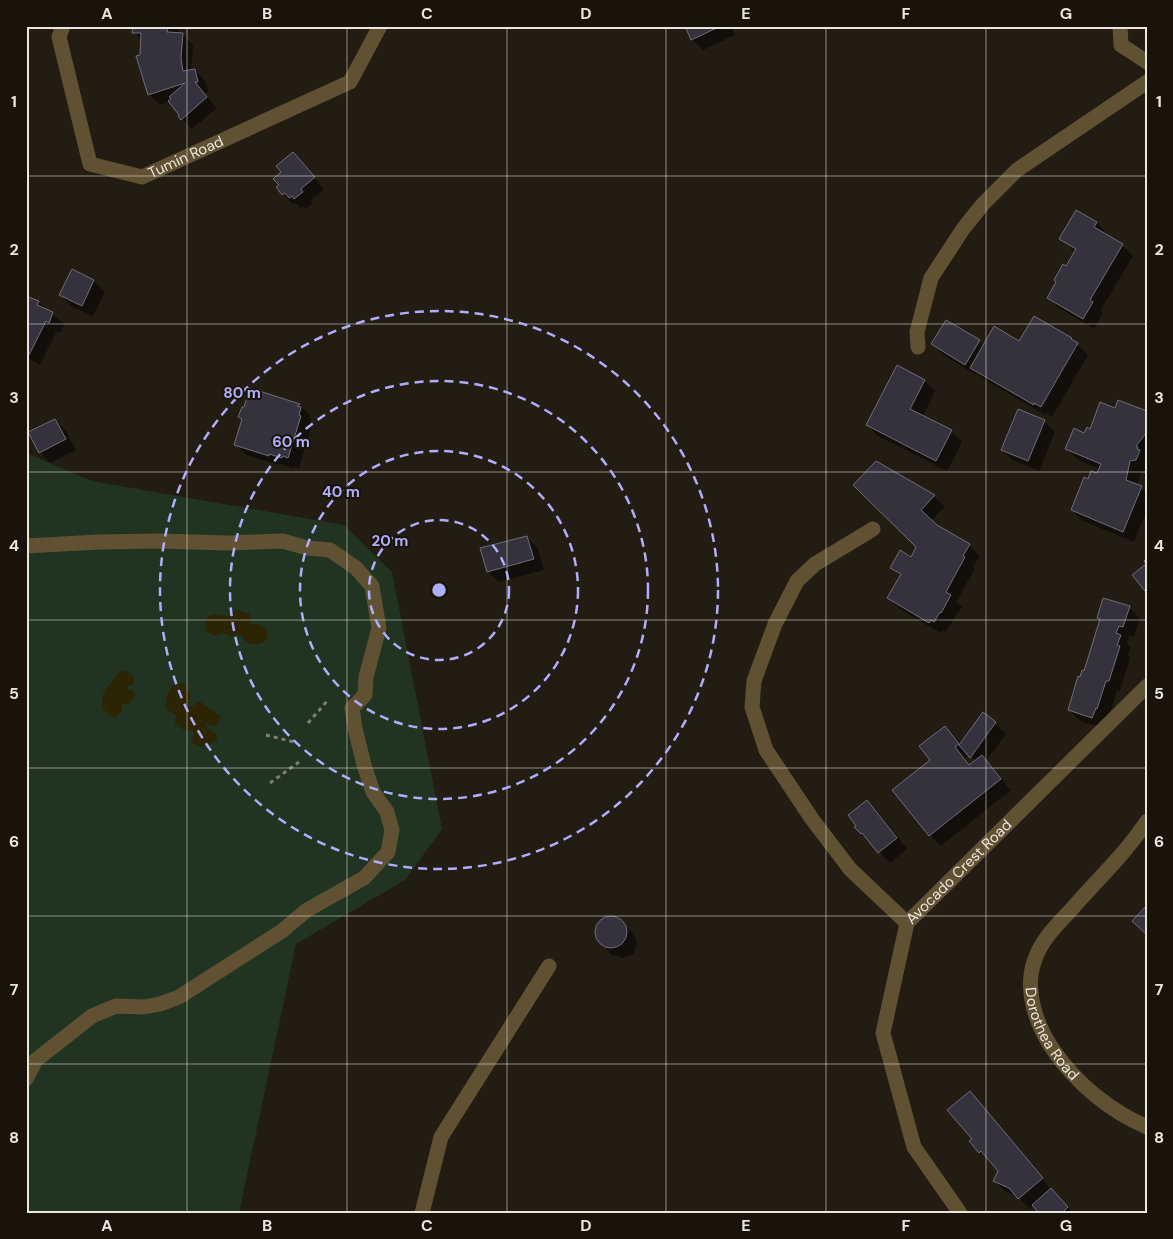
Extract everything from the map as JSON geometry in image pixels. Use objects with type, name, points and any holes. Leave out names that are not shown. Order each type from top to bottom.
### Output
[{"type":"street","name":"Tumin Road","points":[[63,26],[59,37],[90,164],[142,177],[350,82],[380,26]]},
{"type":"street","points":[[1120,26],[1121,45],[1147,62]]},
{"type":"street","points":[[918,347],[917,332],[932,278],[983,204],[1018,170],[1147,82]]},
{"type":"street","points":[[873,529],[815,564],[797,581],[774,624],[754,681],[752,707],[766,750],[812,819],[850,869],[907,922]]},
{"type":"street","points":[[26,546],[116,542],[228,543],[283,541],[307,548],[330,550],[346,560],[372,586],[380,628],[366,677],[365,695],[352,708],[364,765],[374,792],[387,812],[392,830],[388,852],[364,878],[307,910],[282,931],[180,997],[144,1007],[116,1006],[92,1016],[36,1060],[26,1079]]},
{"type":"street","name":"Avocado Crest Road","points":[[960,1213],[914,1147],[883,1033],[907,922],[1147,686]]},
{"type":"street","name":"Dorothea Road","points":[[1147,821],[1043,942],[1030,977],[1031,996],[1036,1015],[1046,1039],[1058,1058],[1090,1091],[1109,1106],[1147,1127]]},
{"type":"street","points":[[422,1213],[441,1137],[549,966]]},
{"type":"path","points":[[308,723],[328,700]]},
{"type":"path","points":[[266,735],[294,742]]},
{"type":"path","points":[[270,783],[299,762]]},
{"type":"green space","points":[[26,453],[92,481],[344,525],[392,572],[442,829],[405,880],[296,944],[239,1213],[26,1213]]},
{"type":"sand","points":[[238,610],[250,614],[251,624],[258,624],[267,629],[267,640],[251,645],[243,639],[242,635],[229,636],[224,633],[215,636],[206,631],[205,623],[209,616],[214,614],[229,616]]},
{"type":"sand","points":[[121,671],[128,672],[134,677],[134,684],[127,688],[128,691],[131,689],[135,694],[130,703],[127,705],[122,703],[122,711],[115,718],[110,716],[103,708],[102,697],[105,690]]},
{"type":"sand","points":[[178,683],[183,683],[191,696],[188,702],[189,706],[192,707],[199,701],[220,716],[220,721],[216,725],[207,723],[205,725],[217,736],[217,739],[210,744],[197,746],[194,744],[191,741],[194,734],[193,731],[182,729],[175,723],[176,715],[166,709],[168,694]]},
{"type":"building","points":[[133,26],[168,26],[167,32],[183,33],[181,58],[183,71],[195,69],[198,82],[195,82],[207,97],[181,120],[168,101],[171,99],[169,97],[185,83],[148,95],[136,56],[140,55],[141,33],[132,33]]},
{"type":"building","points":[[685,26],[721,26],[691,40]]},
{"type":"building","points":[[293,152],[315,177],[301,189],[303,192],[294,199],[292,196],[289,198],[285,193],[282,195],[276,187],[279,185],[273,179],[281,172],[276,166]]},
{"type":"building","points":[[1076,210],[1097,222],[1094,227],[1123,244],[1090,300],[1093,302],[1083,319],[1047,298],[1063,264],[1066,266],[1076,249],[1059,239]]},
{"type":"building","points":[[72,269],[94,280],[82,306],[59,295]]},
{"type":"building","points":[[26,296],[39,301],[37,305],[53,312],[49,323],[46,321],[29,355],[26,354]]},
{"type":"building","points":[[1034,316],[1078,343],[1041,407],[1034,403],[1034,405],[970,368],[994,326],[1019,341]]},
{"type":"building","points":[[946,320],[980,340],[965,365],[931,344]]},
{"type":"building","points":[[897,365],[925,380],[910,409],[952,430],[936,461],[866,425]]},
{"type":"building","points":[[250,388],[300,404],[297,406],[301,407],[299,415],[301,416],[288,458],[269,454],[269,456],[234,445],[242,419],[238,417],[242,407],[244,407]]},
{"type":"building","points":[[1118,400],[1147,411],[1146,433],[1136,446],[1140,450],[1136,460],[1130,461],[1126,480],[1142,486],[1123,532],[1071,510],[1084,477],[1088,479],[1091,471],[1097,473],[1101,464],[1065,449],[1074,428],[1084,433],[1087,427],[1090,429],[1100,402],[1115,408]]},
{"type":"building","points":[[1018,409],[1045,420],[1028,461],[1001,450]]},
{"type":"building","points":[[55,419],[66,439],[39,453],[28,432]]},
{"type":"building","points":[[876,461],[935,495],[921,510],[937,525],[970,544],[946,592],[951,595],[934,622],[931,620],[929,623],[887,598],[901,574],[890,568],[900,550],[911,557],[916,547],[853,485]]},
{"type":"building","points":[[527,536],[534,559],[487,572],[480,548]]},
{"type":"building","points":[[1147,558],[1147,590],[1145,591],[1132,575],[1146,564],[1144,561]]},
{"type":"building","points":[[1103,598],[1130,606],[1123,627],[1119,626],[1116,633],[1121,635],[1117,645],[1120,646],[1109,681],[1106,681],[1092,718],[1068,710],[1078,676],[1080,677],[1082,670],[1084,671],[1100,619],[1097,618]]},
{"type":"building","points":[[983,712],[996,722],[970,758],[959,745]]},
{"type":"building","points":[[945,726],[959,744],[955,747],[969,765],[982,755],[1001,779],[929,836],[892,790],[930,760],[919,746]]},
{"type":"building","points":[[867,800],[897,838],[878,853],[862,833],[854,827],[856,826],[848,815]]},
{"type":"building","points":[[1147,905],[1147,935],[1132,921]]},
{"type":"building","points":[[611,916],[617,917],[622,921],[626,926],[626,938],[622,943],[617,947],[611,948],[605,947],[600,943],[596,938],[595,932],[596,926],[600,921],[605,917]]},
{"type":"building","points":[[970,1091],[1043,1178],[1018,1199],[1009,1188],[993,1181],[998,1171],[981,1151],[979,1153],[969,1141],[972,1139],[947,1110]]},
{"type":"building","points":[[1051,1188],[1068,1207],[1062,1213],[1039,1213],[1032,1205]]}]
